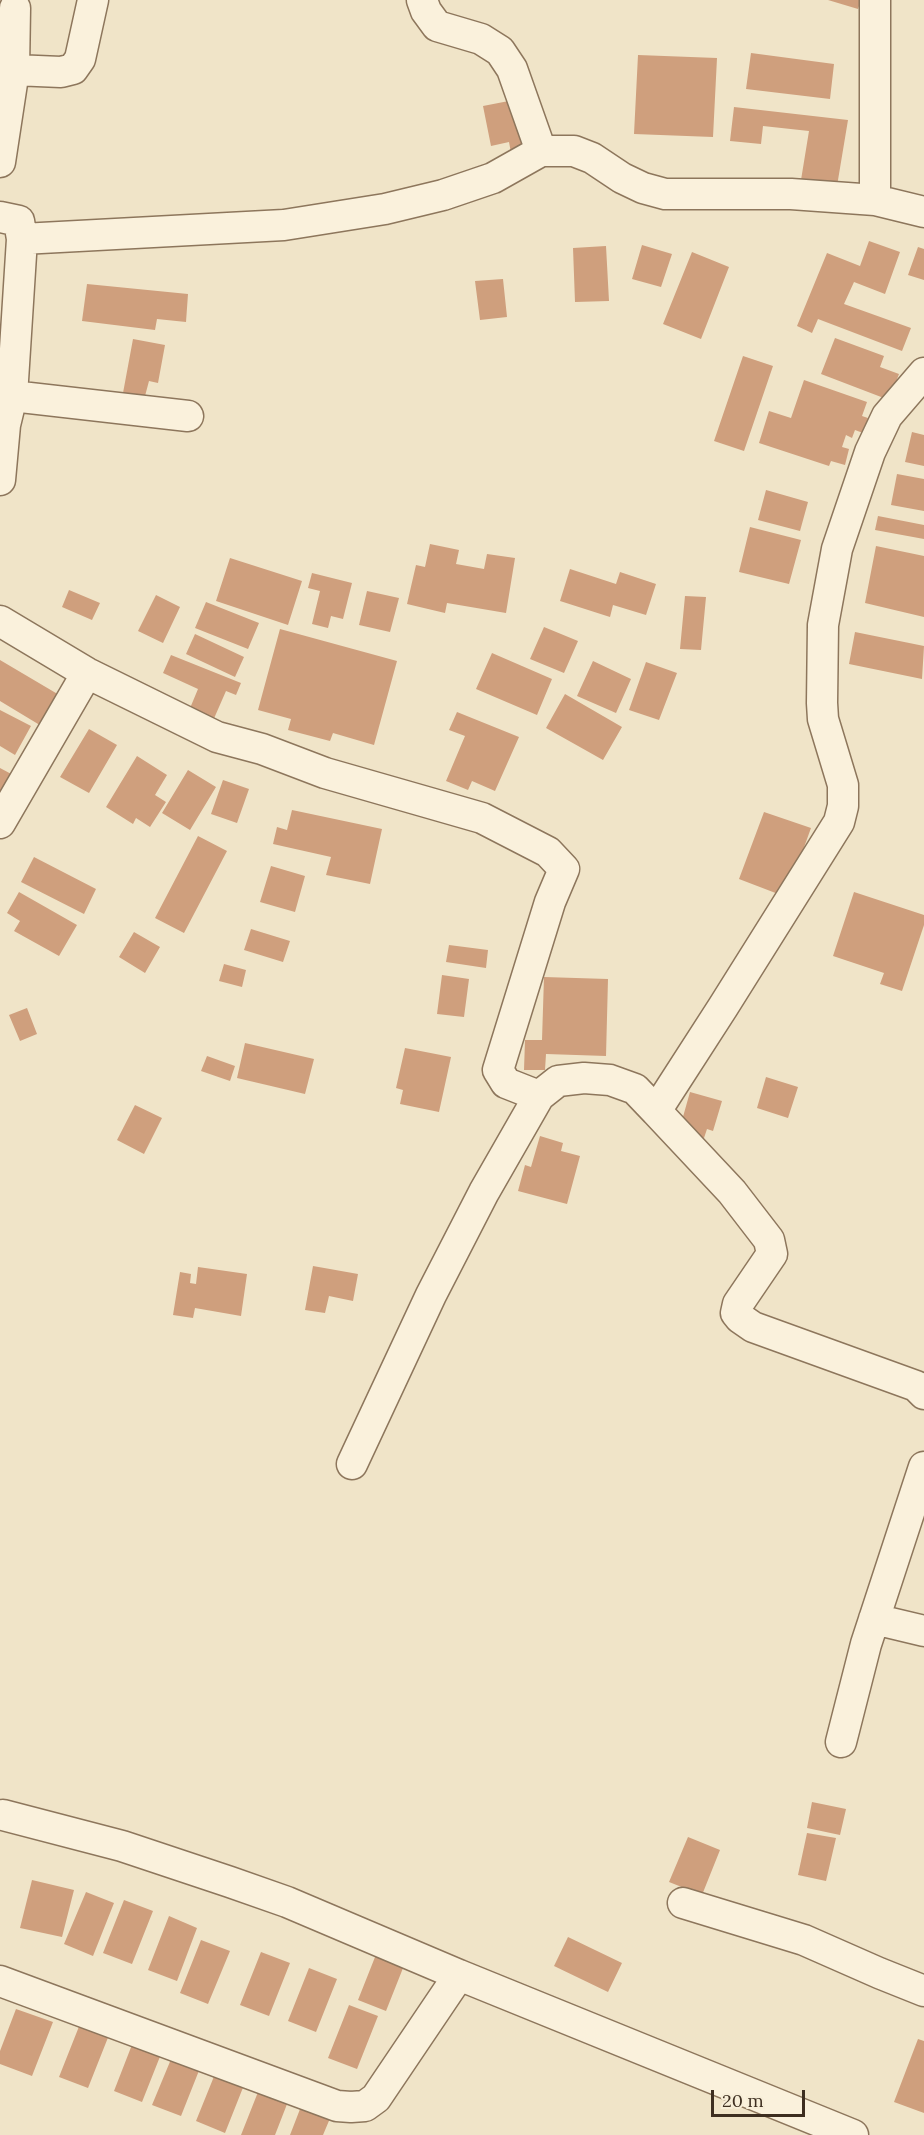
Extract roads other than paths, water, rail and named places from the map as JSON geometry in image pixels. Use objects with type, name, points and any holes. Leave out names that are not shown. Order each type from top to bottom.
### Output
[{"type":"street","points":[[14,70],[61,72],[73,69],[80,59],[93,0]]},
{"type":"street","points":[[422,0],[426,11],[437,26],[481,39],[500,51],[512,69],[541,151]]},
{"type":"street","points":[[875,0],[875,200]]},
{"type":"street","points":[[0,162],[14,70],[15,8]]},
{"type":"street","points":[[22,239],[284,225],[385,209],[443,195],[493,177],[541,151],[574,151],[591,158],[622,178],[643,188],[665,194],[791,194],[875,200],[924,212]]},
{"type":"street","points":[[0,217],[19,221],[22,239],[0,480]]},
{"type":"street","points":[[656,1111],[839,822],[843,806],[843,785],[824,719],[822,703],[823,625],[837,549],[870,452],[887,416],[924,373]]},
{"type":"street","points":[[6,395],[188,416]]},
{"type":"street","points":[[0,621],[87,673],[217,737],[262,750],[325,773],[482,818],[548,852],[564,869],[550,902],[498,1070],[506,1083],[539,1096]]},
{"type":"street","points":[[0,823],[87,673]]},
{"type":"street","points":[[352,1464],[431,1294],[484,1192],[539,1096],[558,1081],[584,1078],[610,1080],[635,1089],[732,1192],[769,1240],[772,1254],[738,1304],[736,1312],[740,1318],[753,1327],[916,1386],[924,1394]]},
{"type":"street","points":[[841,1742],[874,1619],[924,1467]]},
{"type":"street","points":[[874,1619],[924,1631]]},
{"type":"street","points":[[1,1819],[122,1846],[287,1902],[459,1976],[853,2135]]},
{"type":"street","points":[[683,1903],[804,1940],[924,1991]]},
{"type":"street","points":[[0,1981],[337,2106],[351,2107],[365,2106],[376,2098],[459,1976]]}]
